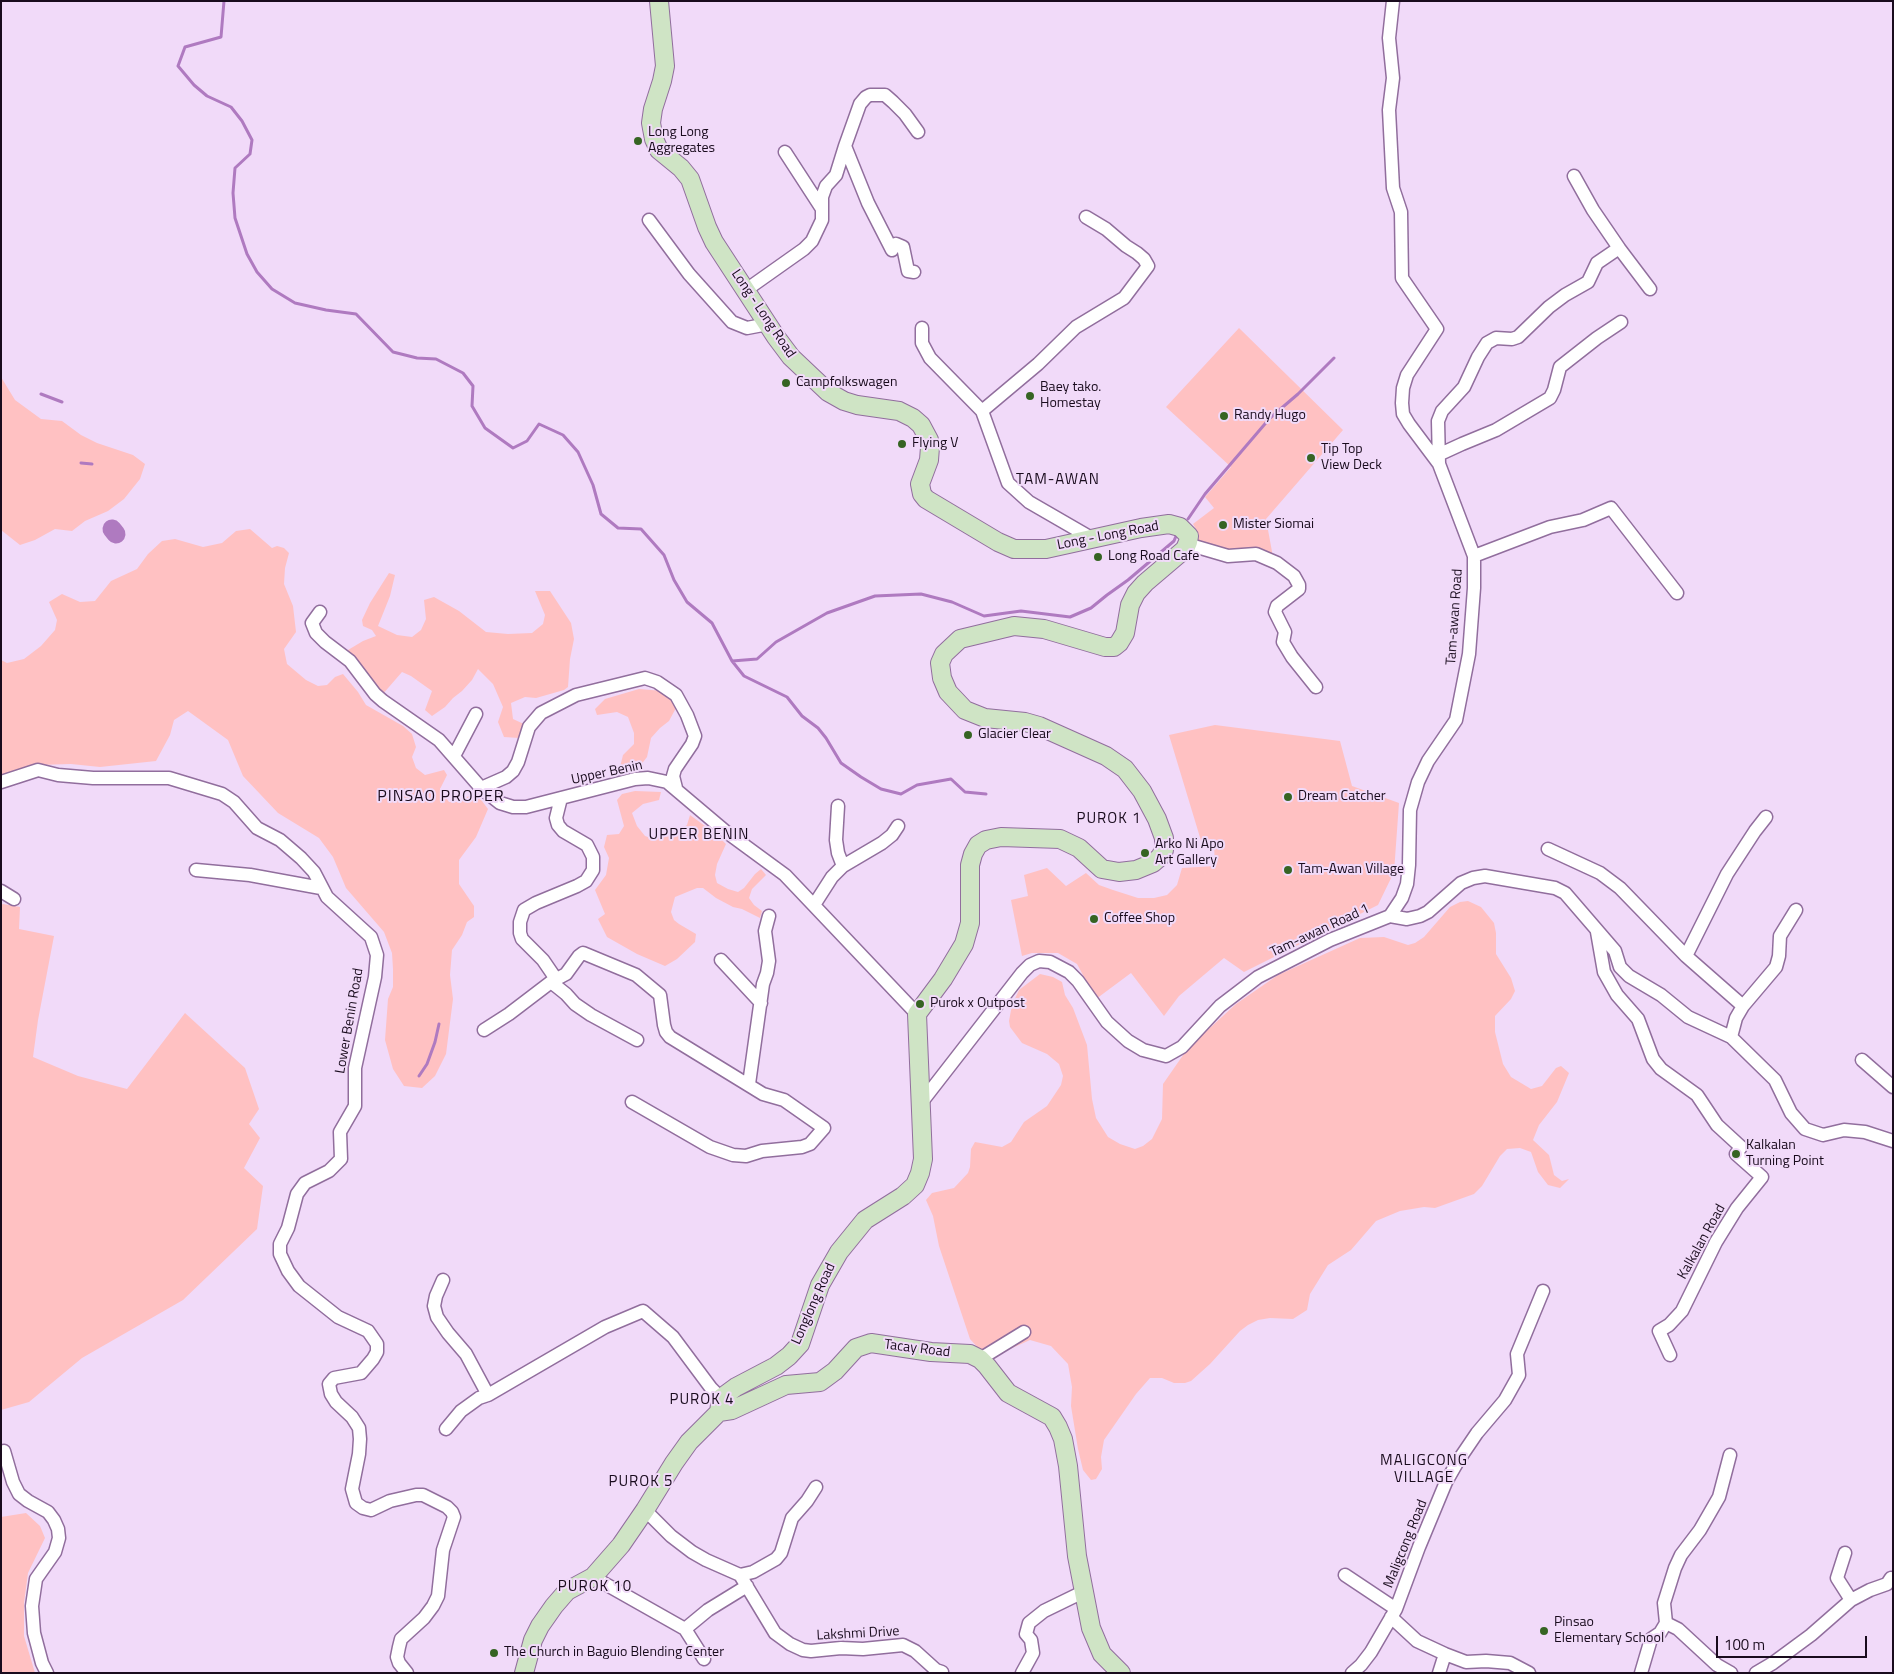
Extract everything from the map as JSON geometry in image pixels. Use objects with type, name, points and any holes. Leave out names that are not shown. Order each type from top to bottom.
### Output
[{"type":"main road","name":"Long - Long Road","points":[[658,1],[665,66],[651,116],[654,139],[660,150],[681,168],[690,179],[714,242],[791,357],[828,392],[844,401],[857,406],[899,410],[921,425],[929,440],[930,452],[926,470],[921,480],[920,489],[922,494],[931,503],[998,542],[1014,549],[1046,549],[1141,528],[1170,524],[1180,527],[1188,533],[1187,544]]},
{"type":"main road","points":[[917,1014],[943,979],[964,944],[970,923],[970,865],[972,854],[978,845],[986,840],[1001,837],[1060,839],[1079,848],[1102,869],[1118,872],[1136,870],[1153,863],[1160,857],[1164,847],[1161,830],[1142,791],[1119,764],[1106,756],[1039,726],[1025,722],[985,718],[966,710],[948,692],[942,678],[940,663],[944,654],[954,643],[969,636],[1005,627],[1019,626],[1044,628],[1104,648],[1113,648],[1119,643],[1125,633],[1130,605],[1136,593],[1145,583],[1180,554],[1187,544]]},
{"type":"main road","name":"Longlong Road","points":[[720,1405],[736,1387],[776,1366],[800,1344],[820,1285],[839,1252],[865,1220],[903,1196],[914,1185],[920,1173],[923,1159],[917,1014]]},
{"type":"main road","name":"Tacay Road","points":[[524,1673],[533,1640],[554,1606],[567,1591],[593,1577],[621,1546],[674,1463],[720,1405],[732,1410],[786,1385],[820,1382],[835,1371],[856,1348],[872,1343],[931,1352],[970,1354],[980,1359]]},
{"type":"main road","points":[[980,1359],[1008,1393],[1052,1418],[1058,1427],[1063,1439],[1068,1466],[1076,1547],[1091,1628],[1102,1654],[1121,1673]]},
{"type":"street","points":[[1393,1],[1390,38],[1392,78],[1389,110],[1393,188],[1400,212],[1402,278],[1437,329],[1407,375],[1403,388],[1403,409],[1409,424],[1439,460],[1462,444],[1496,430],[1550,398],[1560,367],[1621,322]]},
{"type":"street","points":[[746,290],[812,241],[822,220],[822,197],[826,186],[836,175],[860,104],[866,97],[870,95],[885,95],[905,114],[918,132]]},
{"type":"street","points":[[845,146],[868,203],[892,250],[896,244],[904,247],[908,270],[914,272]]},
{"type":"street","points":[[785,152],[822,209]]},
{"type":"street","points":[[1574,176],[1593,210],[1650,289]]},
{"type":"street","points":[[982,412],[1038,364],[1076,327],[1124,298],[1148,266],[1137,253],[1106,229],[1086,217]]},
{"type":"street","points":[[649,220],[689,274],[732,322],[747,328],[768,324]]},
{"type":"street","name":"Tam-awan Road","points":[[1390,916],[1402,898],[1407,884],[1410,810],[1418,782],[1428,760],[1456,720],[1469,654],[1474,588],[1474,556],[1439,460],[1438,421],[1442,411],[1464,387],[1487,343],[1496,338],[1512,339],[1518,336],[1549,307],[1588,282],[1596,264],[1619,248]]},
{"type":"street","points":[[922,328],[922,343],[930,358],[982,412],[1008,483],[1029,502],[1093,539]]},
{"type":"street","points":[[1474,556],[1550,527],[1582,520],[1611,508],[1677,593]]},
{"type":"street","points":[[1187,544],[1228,556],[1256,554],[1277,563],[1294,576],[1299,589],[1277,606],[1275,612],[1285,632],[1283,642],[1316,687]]},
{"type":"street","name":"Upper Benin","points":[[320,612],[312,623],[316,633],[324,642],[350,661],[383,702],[439,740],[481,788],[500,803],[526,808],[635,779],[659,779],[667,782],[725,831],[785,876],[917,1014]]},
{"type":"street","points":[[481,788],[506,777],[513,771],[518,762],[529,727],[541,713],[576,695],[645,678],[657,682],[676,695],[687,715],[695,736],[692,744],[675,769],[673,776],[676,788]]},
{"type":"street","points":[[454,756],[471,728],[476,714]]},
{"type":"street","name":"Lower Benin Road","points":[[2,782],[38,770],[58,775],[93,778],[168,778],[222,794],[234,802],[257,828],[280,840],[301,858],[314,872],[320,888],[327,897],[371,937],[376,955],[375,978],[355,1068],[355,1106],[340,1132],[341,1159],[329,1171],[305,1184],[297,1194],[288,1228],[280,1244],[280,1254],[299,1286],[338,1317],[368,1331],[377,1344],[373,1359],[361,1373],[334,1378],[330,1384],[331,1394],[336,1402],[352,1417],[359,1428],[359,1454],[352,1489],[356,1503],[363,1508],[371,1510],[416,1494],[423,1495],[446,1507],[452,1512],[454,1517],[443,1550],[438,1596],[424,1618],[401,1639],[397,1656],[399,1663],[407,1673]]},
{"type":"street","points":[[561,798],[556,818],[558,826],[587,845],[593,857],[593,870],[586,881],[524,910],[520,922],[520,934],[522,940],[543,960],[553,981],[575,1004],[591,1016],[637,1040]]},
{"type":"street","points":[[838,806],[836,840],[843,866]]},
{"type":"street","points":[[1686,956],[1727,874],[1766,817]]},
{"type":"street","points":[[814,905],[832,877],[843,866],[882,844],[898,826]]},
{"type":"street","points":[[1548,849],[1600,873],[1632,901],[1686,956],[1743,1006]]},
{"type":"street","points":[[196,870],[250,874],[320,888]]},
{"type":"street","name":"Tam-awan Road 1","points":[[921,1102],[1022,973],[1030,965],[1038,961],[1050,962],[1069,972],[1078,981],[1107,1022],[1128,1040],[1143,1050],[1166,1056],[1182,1047],[1220,1006],[1258,977],[1330,940],[1390,916],[1407,919],[1420,916],[1428,912],[1461,883],[1485,876],[1555,888],[1565,893],[1614,951],[1620,966],[1629,976],[1661,995],[1688,1017],[1731,1037],[1775,1080],[1791,1113],[1805,1129],[1823,1135],[1844,1130],[1865,1132],[1893,1141]]},
{"type":"street","points":[[1,891],[14,899]]},
{"type":"street","points":[[1731,1037],[1736,1018],[1743,1006],[1776,967],[1780,956],[1780,936],[1796,910]]},
{"type":"street","points":[[749,1084],[763,984],[769,962],[765,931],[769,916]]},
{"type":"street","name":"Kalkalan Road","points":[[1597,932],[1604,972],[1617,995],[1638,1019],[1653,1059],[1661,1069],[1697,1096],[1717,1125],[1741,1147],[1736,1154],[1762,1177],[1737,1208],[1716,1242],[1682,1311],[1669,1326],[1659,1331],[1670,1355]]},
{"type":"street","points":[[484,1030],[510,1014],[553,981],[566,974],[578,956],[583,953],[636,975],[660,995],[664,1025],[670,1037],[763,1094],[784,1100],[824,1128],[818,1138],[802,1147],[770,1150],[746,1156],[733,1155],[710,1147],[632,1102]]},
{"type":"street","points":[[721,960],[761,1003]]},
{"type":"street","points":[[1862,1060],[1893,1087]]},
{"type":"street","points":[[444,1280],[436,1296],[434,1306],[437,1317],[448,1334],[466,1354],[488,1395]]},
{"type":"street","name":"Maligcong Road","points":[[1352,1673],[1371,1652],[1393,1613],[1446,1482],[1477,1434],[1505,1400],[1519,1375],[1517,1354],[1543,1291]]},
{"type":"street","points":[[446,1429],[471,1403],[605,1327],[643,1311],[673,1336],[711,1388],[720,1405]]},
{"type":"street","points":[[980,1359],[1024,1332]]},
{"type":"street","points":[[4,1451],[13,1482],[19,1494],[48,1512],[58,1529],[59,1538],[55,1552],[36,1579],[32,1606],[34,1633],[42,1663],[47,1673]]},
{"type":"street","points":[[1641,1673],[1650,1639],[1660,1633],[1666,1623],[1664,1603],[1675,1568],[1681,1555],[1700,1530],[1719,1497],[1730,1455]]},
{"type":"street","points":[[645,1510],[671,1536],[692,1552],[740,1575],[752,1572],[776,1559],[781,1553],[792,1518],[816,1487]]},
{"type":"street","points":[[1845,1553],[1837,1578],[1851,1600]]},
{"type":"street","name":"Lakshmi Drive","points":[[740,1575],[775,1633],[790,1644],[803,1650],[811,1651],[903,1645],[915,1651],[936,1670],[942,1672]]},
{"type":"street","points":[[1345,1575],[1393,1613],[1417,1641],[1466,1662],[1486,1660],[1510,1663],[1528,1673]]},
{"type":"street","points":[[593,1577],[684,1629],[704,1659]]},
{"type":"street","points":[[1756,1673],[1812,1635],[1851,1600],[1887,1584],[1891,1578]]},
{"type":"street","points":[[684,1629],[708,1610],[747,1586]]},
{"type":"street","points":[[1022,1673],[1033,1653],[1030,1640],[1026,1634],[1029,1624],[1044,1611],[1083,1592]]},
{"type":"street","points":[[1666,1623],[1678,1630],[1717,1665],[1731,1673]]},
{"type":"street","points":[[1439,1673],[1445,1654]]},
{"type":"shaded area","points":[[1239,328],[1343,430],[1266,519],[1273,557],[1225,552],[1198,543],[1197,531],[1193,524],[1214,508],[1205,497],[1231,467],[1166,407]]},
{"type":"shaded area","points":[[1,377],[15,400],[41,419],[62,421],[81,435],[97,443],[133,455],[145,464],[140,479],[124,499],[108,511],[85,521],[72,531],[55,529],[35,540],[20,545],[1,530]]},
{"type":"shaded area","points":[[250,529],[272,548],[277,546],[284,548],[289,553],[285,568],[284,584],[293,606],[296,632],[284,649],[287,664],[306,680],[318,686],[327,685],[335,677],[343,674],[366,705],[403,726],[412,734],[416,747],[412,757],[416,768],[425,775],[444,770],[447,775],[440,789],[449,802],[461,802],[472,793],[488,809],[476,837],[459,860],[459,884],[474,906],[474,917],[467,922],[462,935],[452,950],[450,975],[453,999],[446,1054],[435,1076],[422,1088],[404,1086],[393,1069],[385,1040],[388,999],[393,987],[393,969],[392,953],[384,932],[346,888],[333,857],[319,838],[278,813],[243,776],[228,740],[188,711],[174,720],[170,735],[156,761],[100,767],[71,764],[38,765],[1,778],[1,660],[7,663],[24,659],[41,646],[55,630],[57,620],[49,602],[62,594],[80,602],[95,601],[111,581],[137,569],[148,554],[162,541],[175,539],[203,547],[222,543],[236,531]]},
{"type":"shaded area","points":[[389,573],[395,575],[390,596],[378,626],[397,635],[412,637],[421,630],[426,619],[424,600],[434,597],[459,611],[486,632],[508,634],[532,633],[543,624],[545,615],[535,591],[550,591],[571,623],[574,639],[568,687],[564,690],[536,698],[525,697],[511,703],[513,719],[526,725],[526,732],[519,738],[504,737],[498,722],[503,707],[493,684],[478,669],[472,680],[462,691],[432,716],[425,710],[432,691],[402,672],[382,695],[349,656],[348,650],[376,636],[372,630],[363,626],[362,620],[370,603]]},
{"type":"shaded area","points":[[639,689],[663,691],[671,698],[676,708],[669,721],[651,738],[647,757],[640,766],[633,772],[619,771],[623,755],[634,744],[634,733],[628,717],[617,712],[597,715],[595,709],[605,699]]},
{"type":"shaded area","name":"Tam-Awan Village","points":[[1215,725],[1340,741],[1352,786],[1399,803],[1394,872],[1378,905],[1244,972],[1224,958],[1179,996],[1164,1016],[1131,973],[1096,999],[1077,964],[1058,953],[1032,953],[1022,956],[1011,900],[1028,896],[1024,875],[1047,868],[1066,886],[1086,873],[1099,885],[1138,898],[1154,898],[1167,895],[1177,885],[1182,868],[1215,866],[1214,844],[1202,844],[1169,735]]},
{"type":"shaded area","points":[[635,791],[661,792],[659,800],[643,804],[632,813],[637,826],[645,836],[651,838],[671,836],[687,825],[690,815],[716,834],[726,844],[717,864],[715,875],[717,883],[738,892],[761,869],[766,875],[752,889],[749,898],[762,911],[760,918],[742,909],[733,907],[703,888],[697,888],[675,897],[671,912],[674,920],[696,934],[695,942],[677,959],[665,966],[637,954],[607,937],[598,919],[605,914],[595,890],[606,875],[609,858],[604,847],[607,835],[619,834],[624,826],[617,800],[622,794]]},
{"type":"shaded area","points":[[1468,901],[1481,907],[1494,923],[1496,954],[1511,978],[1515,991],[1511,999],[1495,1016],[1495,1032],[1503,1064],[1511,1077],[1531,1089],[1542,1086],[1556,1068],[1561,1066],[1569,1073],[1557,1102],[1539,1125],[1533,1140],[1549,1155],[1554,1175],[1562,1181],[1569,1179],[1560,1188],[1548,1185],[1538,1172],[1531,1152],[1520,1148],[1507,1149],[1500,1156],[1482,1186],[1474,1194],[1435,1208],[1424,1207],[1400,1211],[1376,1221],[1351,1250],[1328,1265],[1310,1294],[1307,1310],[1293,1319],[1270,1318],[1258,1320],[1248,1325],[1191,1381],[1174,1383],[1162,1378],[1150,1378],[1136,1394],[1104,1440],[1101,1457],[1102,1469],[1096,1479],[1091,1480],[1083,1470],[1078,1449],[1071,1406],[1072,1387],[1068,1364],[1051,1346],[1030,1340],[1010,1349],[996,1351],[979,1349],[970,1339],[939,1246],[933,1216],[926,1200],[932,1193],[954,1188],[968,1173],[971,1149],[975,1142],[1002,1147],[1011,1142],[1024,1122],[1047,1106],[1061,1085],[1063,1076],[1059,1064],[1047,1054],[1022,1043],[1010,1027],[1009,1021],[1012,1005],[1019,990],[1040,974],[1053,977],[1062,982],[1065,995],[1073,1008],[1087,1045],[1092,1099],[1096,1118],[1108,1137],[1120,1144],[1135,1149],[1152,1139],[1162,1119],[1163,1084],[1188,1048],[1236,1004],[1278,975],[1360,938],[1384,937],[1408,945],[1415,943],[1424,937],[1450,907],[1460,902]]},
{"type":"shaded area","points":[[1,905],[20,907],[19,929],[54,936],[33,1057],[78,1076],[127,1089],[185,1013],[245,1068],[259,1109],[249,1124],[260,1138],[244,1168],[263,1186],[257,1229],[183,1300],[82,1358],[29,1402],[1,1410]]},
{"type":"shaded area","points":[[26,1513],[40,1526],[45,1538],[28,1573],[24,1603],[24,1636],[35,1673],[1,1673],[1,1517]]},
{"type":"waterway","points":[[224,1],[221,37],[185,47],[178,66],[194,85],[207,96],[231,107],[242,121],[252,140],[250,154],[235,168],[233,193],[235,218],[247,254],[257,272],[272,289],[295,303],[356,314],[393,352],[417,358],[436,359],[463,373],[473,386],[472,406],[485,428],[513,448],[527,441],[539,424],[563,435],[578,452],[593,485],[601,514],[618,528],[641,529],[664,555],[674,580],[687,602],[712,623],[732,661],[744,676],[787,697],[802,716],[818,728],[841,763],[881,789],[901,794],[917,785],[951,779],[965,792],[986,794]]},
{"type":"waterway","points":[[1188,519],[1205,494],[1270,418],[1298,394],[1334,358]]},
{"type":"waterway","points":[[41,394],[62,402]]},
{"type":"waterway","points":[[81,463],[92,464]]},
{"type":"waterway","points":[[112,529],[116,534]]},
{"type":"waterway","points":[[732,661],[757,659],[776,642],[827,613],[875,596],[921,594],[952,602],[984,616],[1021,611],[1070,617],[1091,608],[1128,580],[1174,541],[1176,536]]},
{"type":"waterway","points":[[419,1076],[427,1064],[439,1024]]},
{"type":"place","name":"Long Long Aggregates","points":[[638,141]]},
{"type":"place","name":"Campfolkswagen","points":[[786,383]]},
{"type":"place","name":"Baey tako. Homestay","points":[[1030,396]]},
{"type":"place","name":"Randy Hugo","points":[[1224,416]]},
{"type":"place","name":"Flying V","points":[[902,444]]},
{"type":"place","name":"Tip Top View Deck","points":[[1311,458]]},
{"type":"place","name":"Mister Siomai","points":[[1223,525]]},
{"type":"place","name":"Long Road Cafe","points":[[1098,557]]},
{"type":"place","name":"Glacier Clear","points":[[968,735]]},
{"type":"place","name":"Dream Catcher","points":[[1288,797]]},
{"type":"place","name":"Arko Ni Apo Art Gallery","points":[[1145,853]]},
{"type":"place","name":"Tam-Awan Village","points":[[1288,870]]},
{"type":"place","name":"Coffee Shop","points":[[1094,919]]},
{"type":"place","name":"Purok x Outpost","points":[[920,1004]]},
{"type":"place","name":"Kalkalan Turning Point","points":[[1736,1154]]},
{"type":"place","name":"Pinsao Elementary School","points":[[1544,1631]]},
{"type":"place","name":"The Church in Baguio Blending Center","points":[[494,1653]]},
{"type":"district","name":"TAM-AWAN","points":[[1058,480]]},
{"type":"district","name":"PINSAO PROPER","points":[[441,797]]},
{"type":"district","name":"PUROK 1","points":[[1109,819]]},
{"type":"district","name":"UPPER BENIN","points":[[699,835]]},
{"type":"district","name":"PUROK 4","points":[[702,1400]]},
{"type":"district","name":"MALIGCONG VILLAGE","points":[[1424,1470]]},
{"type":"district","name":"PUROK 5","points":[[641,1482]]},
{"type":"district","name":"PUROK 10","points":[[595,1587]]}]
